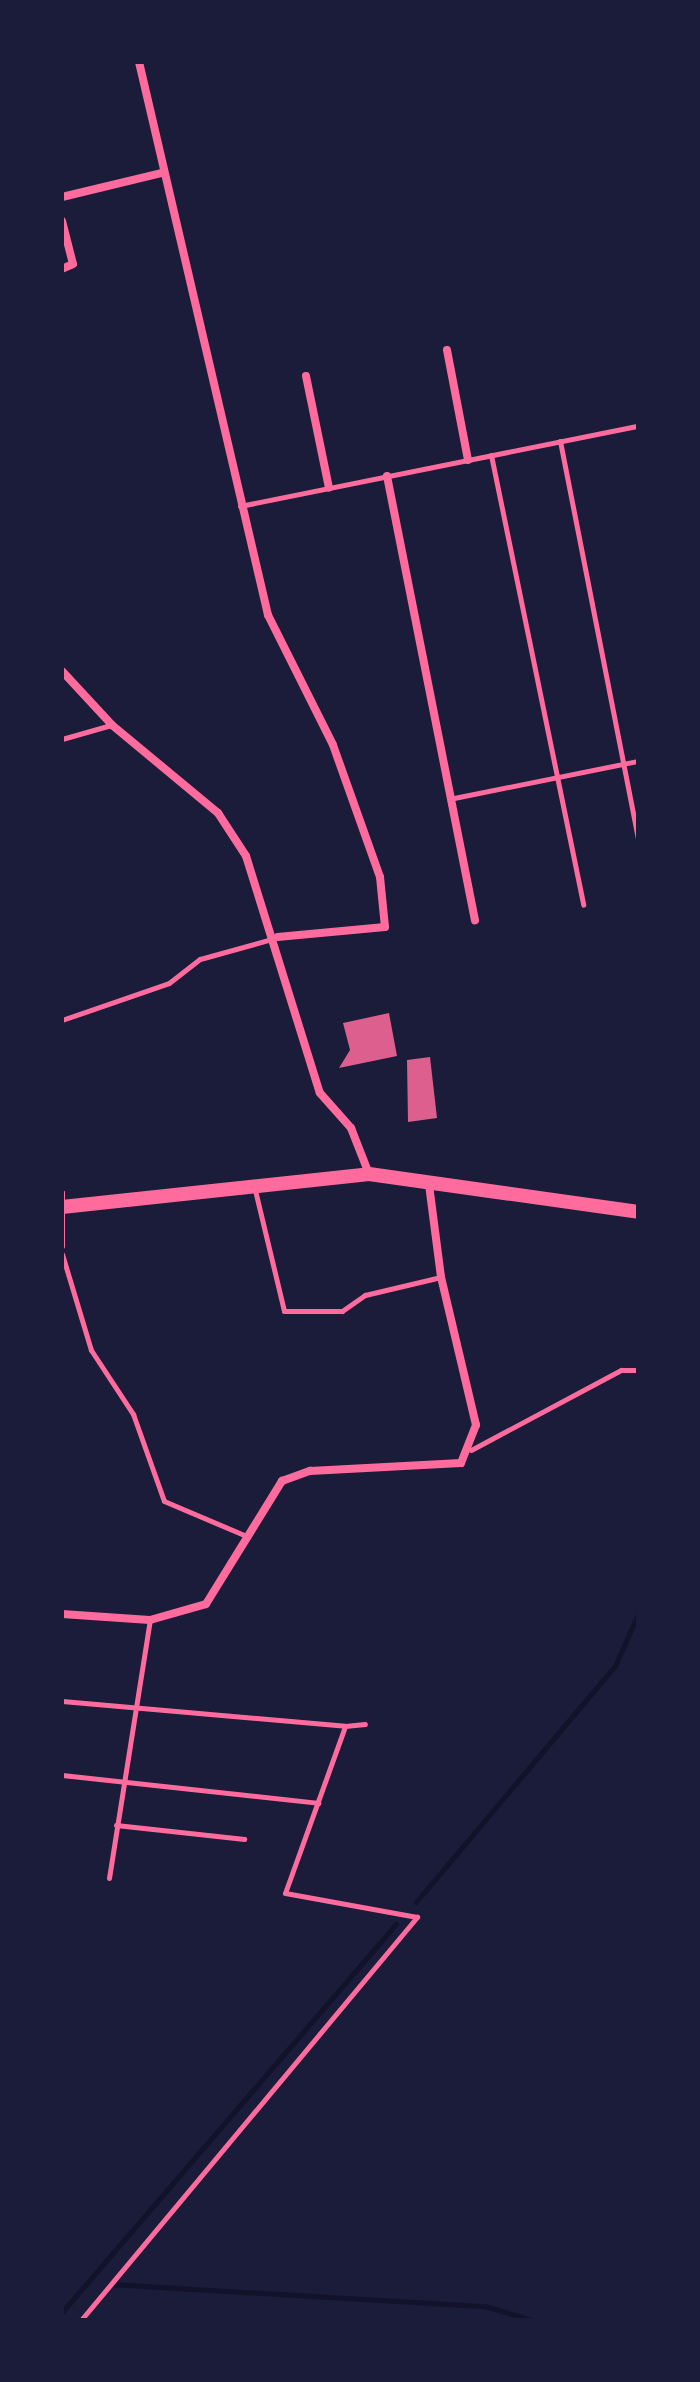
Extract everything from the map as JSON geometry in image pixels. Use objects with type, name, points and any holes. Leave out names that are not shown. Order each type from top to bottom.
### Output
[{"type":"street","points":[[139,62],[239,506],[268,615],[333,745],[380,877],[385,927],[277,937]]},
{"type":"street","points":[[62,197],[162,173]]},
{"type":"street","points":[[62,221],[73,264],[62,269]]},
{"type":"street","points":[[447,350],[468,460]]},
{"type":"street","points":[[306,376],[329,488]]},
{"type":"street","points":[[387,476],[454,798],[475,920]]},
{"type":"street","points":[[62,671],[112,725],[218,813],[246,856],[277,937],[320,1093],[351,1128],[369,1174]]},
{"type":"street","points":[[64,1202],[254,1189],[369,1174],[638,1212]]},
{"type":"street","points":[[62,1614],[150,1620],[206,1604],[244,1535],[282,1481],[310,1471],[442,1468],[471,1450],[476,1425],[441,1277],[429,1184]]},
{"type":"lane","points":[[239,506],[638,426]]},
{"type":"lane","points":[[560,441],[638,838]]},
{"type":"lane","points":[[491,455],[583,905]]},
{"type":"lane","points":[[62,739],[112,725]]},
{"type":"lane","points":[[454,798],[638,761]]},
{"type":"lane","points":[[62,1020],[169,983],[200,959],[277,937]]},
{"type":"lane","points":[[254,1189],[284,1311],[342,1311],[365,1295],[441,1277]]},
{"type":"lane","points":[[62,1246],[64,1202]]},
{"type":"lane","points":[[62,1254],[91,1350],[133,1414],[164,1501],[244,1535]]},
{"type":"lane","points":[[471,1450],[621,1370],[638,1370]]},
{"type":"lane","points":[[109,1878],[150,1620]]},
{"type":"lane","points":[[62,1701],[345,1726],[365,1724]]},
{"type":"lane","points":[[81,2320],[417,1917],[285,1893],[345,1726]]},
{"type":"lane","points":[[62,1775],[318,1803]]},
{"type":"lane","points":[[116,1825],[244,1839]]},
{"type":"building","points":[[389,1013],[397,1056],[339,1068],[350,1050],[343,1023]]},
{"type":"building","points":[[430,1057],[437,1118],[408,1122],[407,1060]]},
{"type":"waterway","points":[[416,1902],[615,1666],[638,1614]]},
{"type":"waterway","points":[[62,2312],[396,1924]]},
{"type":"waterway","points":[[110,2284],[485,2306],[531,2320]]}]
